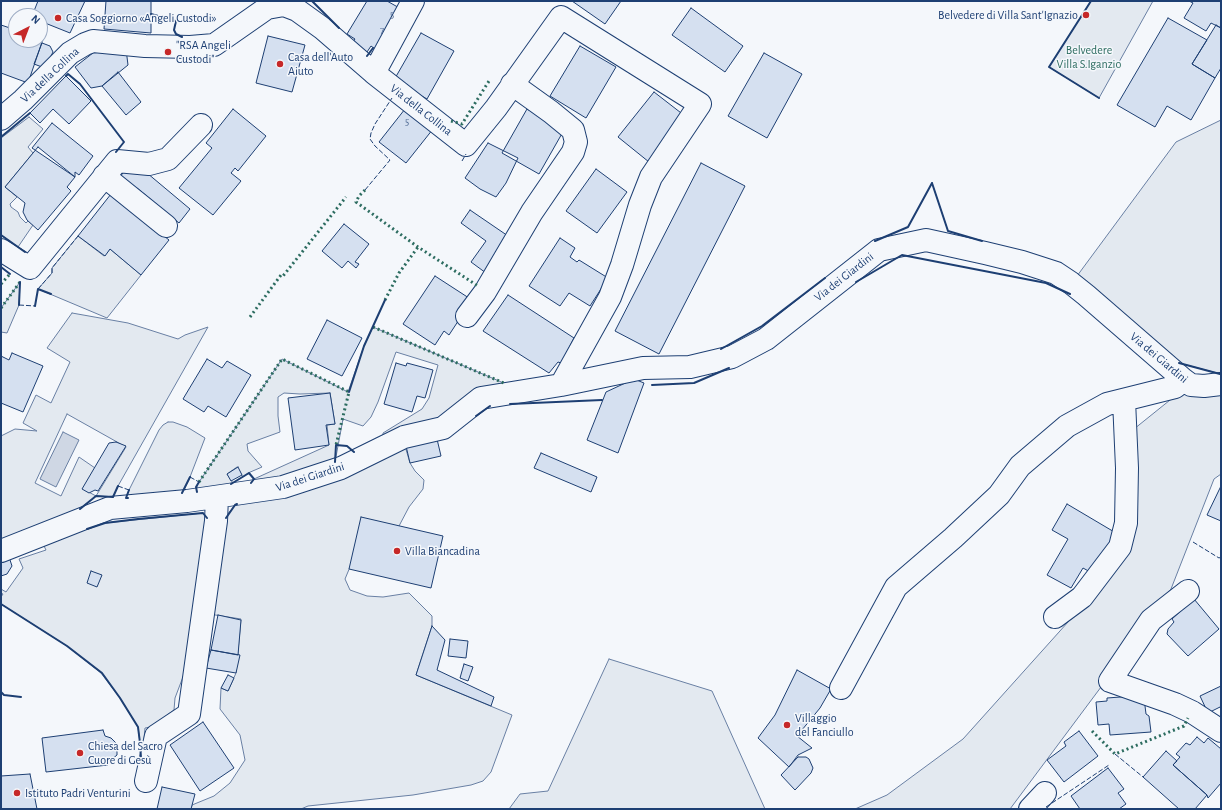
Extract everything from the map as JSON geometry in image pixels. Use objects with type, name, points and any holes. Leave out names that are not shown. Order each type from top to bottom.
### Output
[{"type":"street","points":[[374,74],[413,1]]},
{"type":"street","name":"Via della Collina","points":[[1,119],[23,100],[70,53],[85,44],[93,41],[130,46],[190,47],[214,45],[267,8],[284,5],[296,10],[322,28],[374,74],[466,145],[496,108],[561,17],[700,104],[651,177],[640,205],[622,265],[610,297],[561,385]]},
{"type":"street","points":[[467,316],[489,285],[532,212],[573,152],[576,142],[573,130],[512,84]]},
{"type":"street","points":[[1,250],[30,268],[117,161],[149,164],[168,159],[201,125]]},
{"type":"street","points":[[104,176],[166,226]]},
{"type":"street","name":"Via dei Giardini","points":[[1,551],[110,508],[187,501],[283,487],[341,468],[404,437],[443,428],[481,398],[561,385],[643,368],[690,367],[732,357],[766,339],[879,250],[926,240],[1022,262],[1056,273],[1076,287],[1191,385],[1204,386],[1221,384]]},
{"type":"street","points":[[841,688],[896,587],[993,501],[1020,466],[1067,426],[1107,404],[1175,387],[1184,380]]},
{"type":"street","points":[[1055,617],[1082,596],[1120,547],[1126,523],[1127,468],[1124,400]]},
{"type":"street","points":[[146,781],[156,736],[189,714],[216,521],[217,497]]},
{"type":"street","points":[[1188,591],[1151,620],[1110,681],[1175,704],[1192,712],[1221,731]]},
{"type":"street","points":[[1030,809],[1045,793]]},
{"type":"green space","name":"Belvedere Villa S.Iganzio","points":[[1091,1],[1153,1],[1099,98],[1049,67]]},
{"type":"green space","points":[[29,117],[43,129],[28,147],[33,153],[5,187],[17,197],[10,204],[11,207],[18,212],[20,217],[26,223],[28,221],[33,225],[18,247],[1,235],[1,138]]},
{"type":"green space","points":[[1221,120],[1221,374],[1175,362],[1077,276],[1176,142]]},
{"type":"green space","points":[[78,236],[104,256],[110,249],[141,275],[107,318],[38,289],[52,273],[52,268]]},
{"type":"green space","points":[[20,282],[19,305],[7,333],[1,332],[1,308]]},
{"type":"green space","points":[[72,313],[128,323],[178,339],[208,327],[113,497],[96,496],[78,510],[1,542],[1,436],[15,429],[37,431],[23,423],[36,395],[51,403],[70,362],[47,348]],"holes":[[[67,414],[126,447],[96,496],[83,489],[95,468],[79,457],[61,496],[35,483]]]},
{"type":"green space","points":[[373,327],[506,384],[437,423],[383,442],[383,433],[422,409],[429,398],[438,365],[396,352],[371,417],[363,426],[343,419],[335,462],[252,486],[251,484],[254,479],[329,445],[327,425],[335,424],[330,393],[284,393],[278,397],[280,432],[247,444],[248,451],[262,467],[248,473],[243,477],[237,467],[227,474],[233,483],[224,488],[197,492],[197,485],[282,359],[348,392],[364,346]]},
{"type":"green space","points":[[1180,392],[1221,392],[1221,474],[1214,479],[1171,589],[1110,675],[1010,809],[855,809],[887,795],[963,739],[1077,612],[1132,542],[1134,429]]},
{"type":"green space","points":[[168,422],[173,422],[187,427],[205,438],[181,496],[126,498],[159,430]]},
{"type":"green space","points":[[405,446],[410,463],[415,471],[424,480],[423,489],[409,507],[399,526],[350,567],[345,579],[350,590],[367,596],[383,597],[409,593],[432,616],[432,626],[416,675],[512,715],[491,772],[483,781],[471,785],[413,795],[308,806],[301,809],[191,809],[192,805],[214,796],[230,783],[245,760],[240,735],[220,709],[221,688],[228,691],[236,673],[241,619],[209,614],[223,520],[235,505]]},
{"type":"green space","points":[[203,513],[210,521],[189,661],[175,698],[174,710],[151,727],[145,728],[141,770],[138,727],[120,698],[101,673],[67,646],[1,604],[1,597],[3,594],[1,593],[1,589],[6,592],[23,568],[19,559],[46,550],[43,544],[105,523]]},
{"type":"green space","points":[[609,659],[712,691],[765,809],[509,809],[520,794],[548,791]]},
{"type":"shaded area","points":[[63,432],[79,440],[56,487],[40,479]]},
{"type":"building","name":"Casa Soggiorno «Angeli Custodi»","points":[[38,1],[85,1],[70,33],[48,24],[48,8],[35,8]]},
{"type":"building","points":[[106,1],[151,1],[151,33],[104,29]]},
{"type":"building","points":[[367,1],[387,1],[403,10],[379,52],[371,46],[367,52],[352,43],[355,39],[347,34]]},
{"type":"building","points":[[572,1],[621,1],[605,24]]},
{"type":"building","points":[[1189,1],[1221,1],[1221,28],[1211,23],[1206,31],[1184,18],[1193,3]]},
{"type":"building","points":[[691,8],[743,46],[725,72],[672,35]]},
{"type":"building","points":[[1168,18],[1207,40],[1192,64],[1215,78],[1191,120],[1167,106],[1155,127],[1117,105]]},
{"type":"building","points":[[1,25],[8,27],[8,48],[40,48],[28,83],[1,73]]},
{"type":"building","points":[[1216,25],[1221,28],[1221,68],[1215,78],[1192,64]]},
{"type":"building","points":[[421,33],[454,51],[427,99],[394,80]]},
{"type":"building","name":"Casa dell'Auto Aiuto","points":[[268,36],[305,45],[292,92],[256,83]]},
{"type":"building","points":[[48,45],[50,46],[53,52],[49,60],[42,67],[34,64],[40,48],[48,48]]},
{"type":"building","points":[[580,46],[616,67],[586,118],[550,96]]},
{"type":"building","points":[[98,49],[126,49],[128,65],[102,86],[91,88],[75,67]]},
{"type":"building","points":[[764,53],[802,74],[767,138],[728,116]]},
{"type":"building","points":[[118,72],[141,102],[126,115],[102,86]]},
{"type":"building","points":[[66,76],[91,101],[69,124],[53,109],[40,123],[30,113]]},
{"type":"building","points":[[654,92],[685,116],[649,162],[618,137]]},
{"type":"building","points":[[233,109],[266,136],[238,171],[235,168],[231,173],[241,181],[213,215],[179,188],[212,148],[206,143]]},
{"type":"building","points":[[405,109],[433,129],[406,163],[379,142]]},
{"type":"building","points":[[527,109],[564,130],[539,174],[502,153]]},
{"type":"building","points":[[52,123],[93,156],[79,175],[75,172],[75,177],[32,148]]},
{"type":"building","points":[[488,143],[518,158],[506,183],[496,197],[480,189],[465,178]]},
{"type":"building","points":[[38,147],[75,177],[67,187],[71,191],[38,230],[27,220],[23,212],[25,203],[5,187]]},
{"type":"building","points":[[701,163],[745,186],[659,354],[615,331]]},
{"type":"building","points":[[126,169],[147,173],[190,209],[179,223],[137,188],[133,192],[116,182]]},
{"type":"building","points":[[596,169],[627,192],[597,233],[566,211]]},
{"type":"building","points":[[111,194],[169,240],[141,275],[110,249],[105,256],[78,236]]},
{"type":"building","points":[[470,210],[511,238],[486,273],[471,262],[486,241],[461,223]]},
{"type":"building","points":[[344,224],[369,244],[355,262],[359,264],[356,268],[348,261],[342,268],[322,251]]},
{"type":"building","points":[[560,238],[575,248],[570,257],[577,262],[579,260],[608,278],[590,306],[569,293],[560,306],[529,286]]},
{"type":"building","points":[[435,276],[472,300],[449,335],[444,331],[435,345],[403,324]]},
{"type":"building","points":[[508,295],[574,338],[561,363],[558,362],[549,373],[483,331]]},
{"type":"building","points":[[327,320],[362,338],[342,376],[307,359]]},
{"type":"building","points":[[12,353],[43,366],[23,412],[1,403],[1,356],[9,360]]},
{"type":"building","points":[[207,359],[222,368],[227,361],[251,375],[226,417],[208,406],[204,412],[183,399]]},
{"type":"building","points":[[396,363],[406,366],[407,363],[433,370],[425,398],[417,396],[412,412],[384,404]]},
{"type":"building","points":[[634,379],[644,383],[618,453],[587,440],[606,392]]},
{"type":"building","points":[[330,393],[335,424],[326,425],[329,445],[295,450],[288,398]]},
{"type":"building","points":[[437,439],[441,456],[410,463],[406,446]]},
{"type":"building","points":[[116,442],[126,446],[98,491],[95,490],[89,493],[82,489],[109,443]]},
{"type":"building","points":[[541,453],[597,477],[591,492],[534,468]]},
{"type":"building","points":[[238,467],[242,475],[231,481],[227,474]]},
{"type":"building","points":[[1221,486],[1221,521],[1207,515]]},
{"type":"building","points":[[1067,504],[1116,533],[1092,573],[1083,568],[1071,588],[1047,575],[1068,539],[1052,530]]},
{"type":"building","name":"Villa Biancadina","points":[[361,517],[443,536],[431,588],[349,569]]},
{"type":"building","points":[[8,554],[12,566],[7,574],[1,576],[1,556]]},
{"type":"building","points":[[91,571],[102,575],[97,587],[87,583]]},
{"type":"building","points":[[1194,599],[1219,629],[1188,656],[1167,634],[1168,629],[1174,622],[1172,619]]},
{"type":"building","points":[[218,615],[241,620],[238,655],[211,650]]},
{"type":"building","points":[[432,626],[445,640],[437,670],[494,697],[491,706],[416,675]]},
{"type":"building","points":[[450,639],[468,641],[466,658],[448,656]]},
{"type":"building","points":[[211,650],[240,655],[236,673],[206,668]]},
{"type":"building","points":[[464,664],[473,667],[468,681],[460,678]]},
{"type":"building","name":"Villaggio del Fanciullo","points":[[797,670],[831,689],[820,708],[797,736],[812,748],[798,755],[789,767],[758,738],[775,715]]},
{"type":"building","points":[[228,675],[234,678],[228,691],[221,688]]},
{"type":"building","points":[[1221,686],[1221,710],[1220,707],[1208,713],[1200,696]]},
{"type":"building","points":[[1134,696],[1144,698],[1146,714],[1149,716],[1151,732],[1110,735],[1109,724],[1098,725],[1096,702],[1107,701],[1107,698]]},
{"type":"building","points":[[203,722],[234,768],[200,791],[170,745]]},
{"type":"building","name":"Chiesa del Sacro Cuore di Gesù","points":[[103,730],[105,736],[111,738],[116,743],[117,747],[117,755],[108,761],[108,765],[46,772],[42,738]]},
{"type":"building","points":[[1079,731],[1098,756],[1064,782],[1047,760],[1066,746],[1064,742]]},
{"type":"building","points":[[1197,737],[1204,743],[1208,738],[1221,749],[1221,783],[1208,798],[1207,795],[1173,765],[1180,757],[1176,754],[1186,743],[1190,745]]},
{"type":"building","points":[[1166,751],[1177,761],[1173,765],[1207,795],[1195,809],[1179,809],[1143,777]]},
{"type":"building","points":[[798,757],[806,757],[809,759],[813,768],[811,773],[795,790],[781,775]]},
{"type":"building","points":[[1108,768],[1124,789],[1118,793],[1126,804],[1119,809],[1080,809],[1071,796]]},
{"type":"building","name":"Istituto Padri Venturini","points":[[30,774],[37,809],[1,809],[1,776]]},
{"type":"building","points":[[162,787],[195,794],[191,809],[157,809]]},
{"type":"hedge","points":[[451,121],[462,124],[489,81]]},
{"type":"hedge","points":[[365,190],[356,202],[418,247],[478,286]]},
{"type":"hedge","points":[[250,317],[281,275],[283,276],[346,197]]},
{"type":"hedge","points":[[385,300],[399,273],[418,247]]},
{"type":"hedge","points":[[1,284],[10,274]]},
{"type":"hedge","points":[[1,308],[20,282]]},
{"type":"hedge","points":[[373,327],[506,384]]},
{"type":"hedge","points":[[199,482],[282,359],[349,392],[336,445]]},
{"type":"hedge","points":[[1092,731],[1115,754],[1184,726],[1188,718]]},
{"type":"fence","points":[[365,190],[390,160],[375,146],[370,139],[375,124],[392,98]]},
{"type":"fence","points":[[462,161],[466,154]]},
{"type":"fence","points":[[38,289],[52,273],[52,268],[78,236]]},
{"type":"fence","points":[[19,305],[35,306]]},
{"type":"fence","points":[[190,477],[199,482]]},
{"type":"fence","points":[[118,486],[129,490]]},
{"type":"fence","points":[[1193,542],[1219,558],[1221,557]]},
{"type":"fence","points":[[1115,754],[1143,777]]},
{"type":"fence","points":[[1046,807],[1109,765]]},
{"type":"wall","points":[[312,1],[339,28]]},
{"type":"wall","points":[[1091,1],[1049,67],[1099,98]]},
{"type":"wall","points":[[151,14],[176,21],[174,30],[176,34],[182,37]]},
{"type":"wall","points":[[367,56],[373,48]]},
{"type":"wall","points":[[66,76],[68,74],[80,84],[124,142],[116,152]]},
{"type":"wall","points":[[1,137],[30,113]]},
{"type":"wall","points":[[932,183],[948,231],[982,241]]},
{"type":"wall","points":[[875,241],[908,227],[932,183]]},
{"type":"wall","points":[[1,235],[25,252]]},
{"type":"wall","points":[[856,282],[902,255],[1046,283],[1070,294]]},
{"type":"wall","points":[[1,267],[10,274]]},
{"type":"wall","points":[[721,349],[762,326],[825,278]]},
{"type":"wall","points":[[19,305],[20,282]]},
{"type":"wall","points":[[35,306],[38,289],[51,294]]},
{"type":"wall","points":[[349,392],[364,346],[385,300]]},
{"type":"wall","points":[[1179,363],[1220,374]]},
{"type":"wall","points":[[652,385],[694,383],[729,368]]},
{"type":"wall","points":[[510,404],[602,400]]},
{"type":"wall","points":[[476,416],[490,406]]},
{"type":"wall","points":[[335,462],[336,445],[347,446],[354,452]]},
{"type":"wall","points":[[231,484],[249,473],[254,479],[251,483]]},
{"type":"wall","points":[[182,493],[190,477]]},
{"type":"wall","points":[[197,492],[196,487],[199,482]]},
{"type":"wall","points":[[80,509],[96,496],[113,497],[118,486]]},
{"type":"wall","points":[[128,498],[126,498],[129,490]]},
{"type":"wall","points":[[226,518],[237,504]]},
{"type":"wall","points":[[87,529],[105,523],[203,513],[207,518]]},
{"type":"wall","points":[[1,604],[67,646],[102,673],[138,727],[141,758]]},
{"type":"wall","points":[[1,692],[4,695],[21,697]]},
{"type":"place","name":"Belvedere di Villa Sant'Ignazio","points":[[1086,15]]},
{"type":"place","name":"Casa Soggiorno «Angeli Custodi»","points":[[58,18]]},
{"type":"place","name":"\"RSA Angeli Custodi\"","points":[[168,52]]},
{"type":"place","name":"Casa dell'Auto Aiuto","points":[[280,64]]},
{"type":"place","name":"Villa Biancadina","points":[[397,551]]},
{"type":"place","name":"Villaggio del Fanciullo","points":[[787,725]]},
{"type":"place","name":"Chiesa del Sacro Cuore di Gesù","points":[[80,753]]},
{"type":"place","name":"Istituto Padri Venturini","points":[[17,793]]}]
